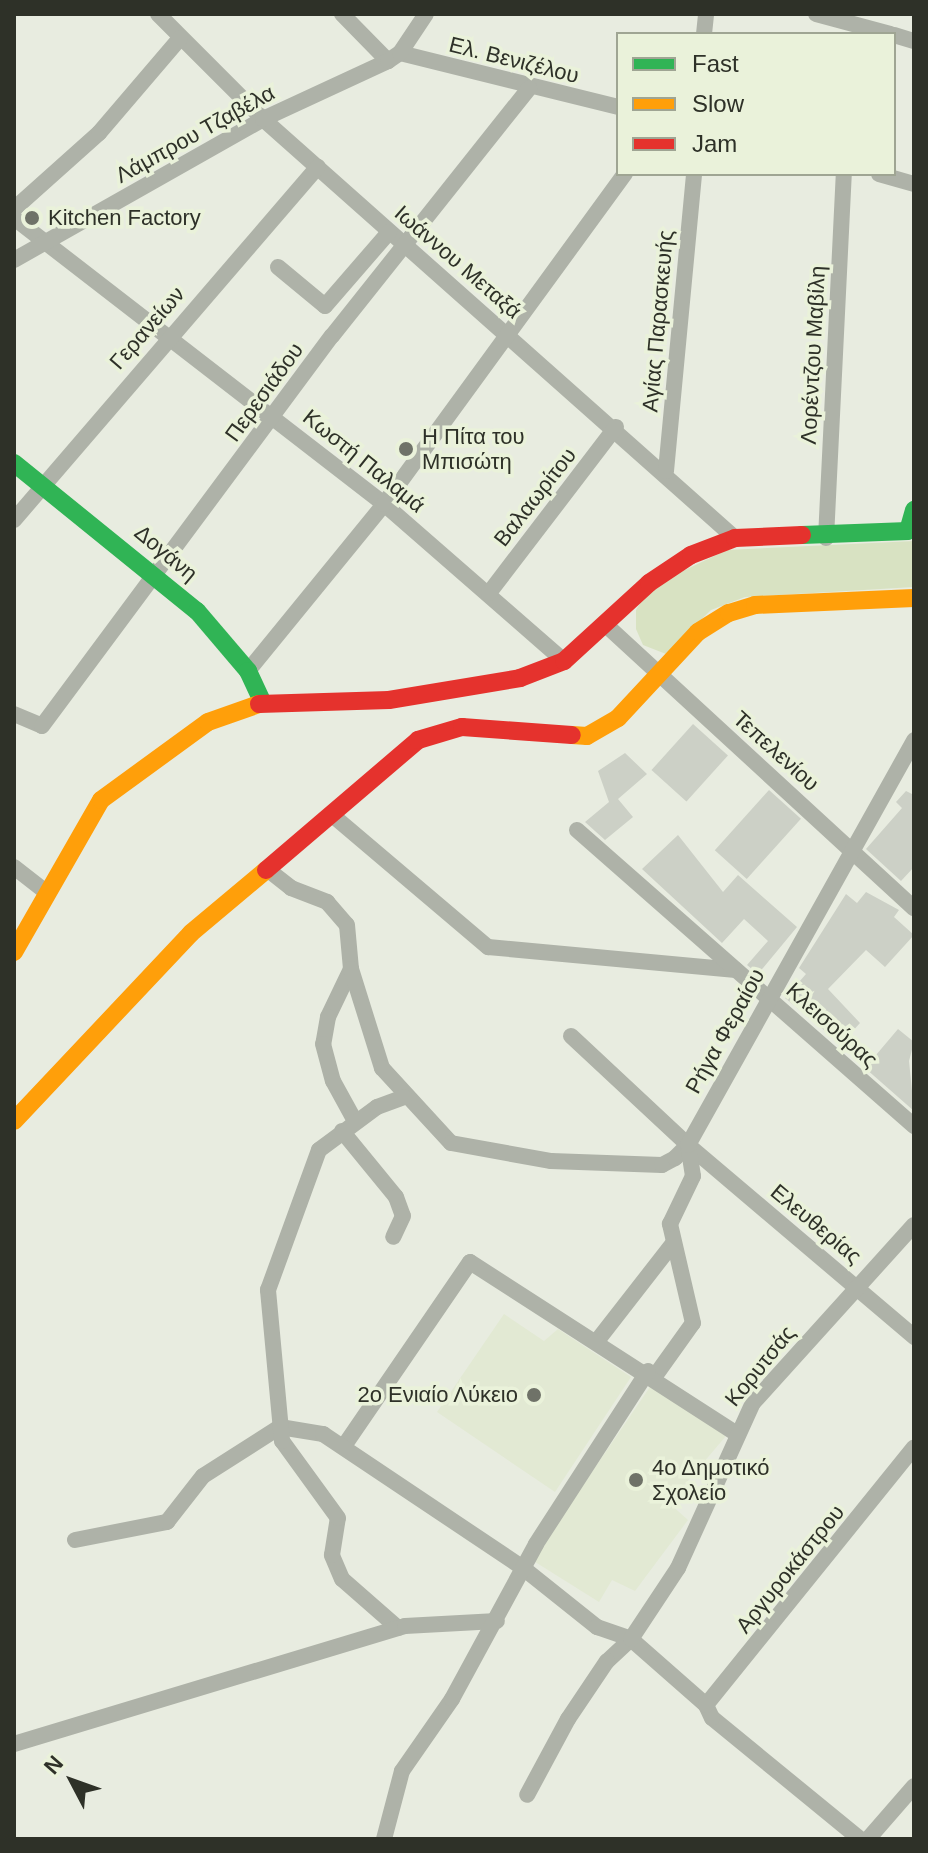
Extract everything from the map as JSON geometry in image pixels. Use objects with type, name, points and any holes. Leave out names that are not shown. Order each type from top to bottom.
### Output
[{"type":"street","name":"Ιωάννου Μεταξά","points":[[158,14],[263,119],[666,471],[735,538]]},
{"type":"street","points":[[342,14],[394,57],[426,14]]},
{"type":"street","points":[[816,14],[881,32]]},
{"type":"street","points":[[14,209],[99,133],[180,38]]},
{"type":"street","name":"Ελ. Βενιζέλου","points":[[394,57],[616,107]]},
{"type":"street","name":"Λάμπρου Τζαβέλα","points":[[14,260],[263,119],[394,57]]},
{"type":"street","name":"Περεσιάδου","points":[[14,714],[42,726],[273,417],[529,88]]},
{"type":"street","name":"Γερανείων","points":[[14,520],[165,339],[318,167]]},
{"type":"street","points":[[248,671],[384,504],[624,176]]},
{"type":"street","name":"Αγίας Παρασκευής","points":[[666,471],[694,176]]},
{"type":"street","name":"Λορέντζου Μαβίλη","points":[[826,538],[844,176]]},
{"type":"street","points":[[886,176],[914,184]]},
{"type":"street","name":"Κωστή Παλαμά","points":[[14,218],[165,339],[273,417],[384,504],[564,661]]},
{"type":"street","points":[[278,267],[325,306],[389,232]]},
{"type":"street","name":"Βαλαωρίτου","points":[[489,593],[616,427]]},
{"type":"street","name":"Δογάνη","points":[[14,463],[158,574],[248,671],[263,703]]},
{"type":"street","points":[[14,952],[45,891],[115,787],[208,722],[263,703],[413,697],[520,678],[564,661],[670,567],[735,538],[826,538],[911,531],[914,510]]},
{"type":"street","points":[[14,1121],[191,933],[418,740],[462,727],[587,736],[618,718],[662,677],[698,632],[755,605],[914,598]]},
{"type":"street","name":"Τεπελενίου","points":[[607,626],[914,908]]},
{"type":"street","name":"Ρήγα Φεραίου","points":[[674,1242],[673,1215],[693,1176],[688,1145],[914,740]]},
{"type":"street","points":[[331,814],[488,947],[736,970]]},
{"type":"street","name":"Κλεισούρας","points":[[577,830],[914,1126]]},
{"type":"street","points":[[14,867],[45,891]]},
{"type":"street","points":[[267,869],[336,911],[351,941],[351,969],[382,1068],[436,1133],[466,1150],[662,1165],[688,1145]]},
{"type":"street","points":[[351,969],[328,1017],[323,1044],[348,1126],[396,1197],[403,1216],[393,1237]]},
{"type":"street","name":"Ελευθερίας","points":[[571,1036],[688,1145],[914,1337]]},
{"type":"street","points":[[398,1628],[336,1569],[332,1555],[338,1518],[298,1466],[280,1427],[268,1290],[309,1165],[348,1126],[404,1097]]},
{"type":"street","name":"Κορυτσάς","points":[[527,1795],[568,1719],[607,1661],[631,1639],[678,1568],[737,1434],[769,1384],[914,1225]]},
{"type":"street","points":[[597,1341],[674,1242]]},
{"type":"street","points":[[384,1839],[402,1771],[497,1621],[523,1568],[651,1374],[693,1323],[674,1242]]},
{"type":"street","points":[[344,1446],[470,1262],[651,1374],[737,1434]]},
{"type":"street","points":[[75,1540],[167,1522],[203,1476],[280,1427],[312,1429],[344,1446],[523,1568],[597,1627],[631,1639],[709,1712],[860,1839]]},
{"type":"street","name":"Αργυροκάστρου","points":[[709,1712],[914,1447]]},
{"type":"street","points":[[14,1744],[398,1628],[497,1621]]},
{"type":"street","points":[[868,1839],[914,1786]]},
{"type":"shaded area","points":[[914,541],[914,587],[745,597],[711,610],[666,654],[643,645],[636,629],[636,610],[651,586],[727,550]]},
{"type":"shaded area","name":"2ο Ενιαίο Λύκειο","points":[[504,1314],[544,1341],[558,1329],[631,1377],[555,1492],[437,1412]]},
{"type":"shaded area","name":"4ο Δημοτικό Σχολείο","points":[[652,1384],[726,1436],[669,1503],[688,1520],[635,1591],[612,1580],[599,1602],[532,1560]]},
{"type":"building","points":[[693,724],[728,755],[686,802],[652,770]]},
{"type":"building","points":[[625,753],[647,774],[618,799],[633,817],[605,840],[585,822],[609,802],[598,771]]},
{"type":"building","points":[[769,790],[801,819],[747,879],[715,850]]},
{"type":"building","points":[[906,791],[914,795],[914,867],[901,881],[866,849],[902,808],[896,802]]},
{"type":"building","points":[[678,835],[723,892],[738,875],[797,927],[758,974],[747,965],[768,941],[744,919],[722,943],[642,869]]},
{"type":"building","points":[[866,892],[899,910],[894,917],[914,935],[885,967],[866,950],[828,989],[860,1023],[841,1044],[785,998],[806,974],[799,968],[846,894],[857,903]]},
{"type":"building","points":[[898,1029],[914,1042],[909,1061],[914,1111],[865,1068]]},
{"type":"traffic: fast","points":[[14,463],[197,611],[248,671],[263,703]]},
{"type":"traffic: fast","points":[[802,535],[908,531],[914,510]]},
{"type":"traffic: slow","points":[[572,735],[587,736],[618,718],[698,632],[729,613],[755,605],[914,598]]},
{"type":"traffic: slow","points":[[14,952],[101,800],[208,722],[259,704]]},
{"type":"traffic: slow","points":[[14,1121],[191,933],[266,870]]},
{"type":"traffic: jam","points":[[259,704],[389,700],[520,678],[564,661],[649,583],[691,555],[735,538],[802,535]]},
{"type":"traffic: jam","points":[[266,870],[418,740],[462,727],[572,735]]},
{"type":"place","name":"Kitchen Factory","points":[[32,218]]},
{"type":"place","name":"Η Πίτα του Μπισώτη","points":[[406,449]]},
{"type":"place","name":"2ο Ενιαίο Λύκειο","points":[[534,1395]]},
{"type":"place","name":"4ο Δημοτικό Σχολείο","points":[[636,1480]]}]
